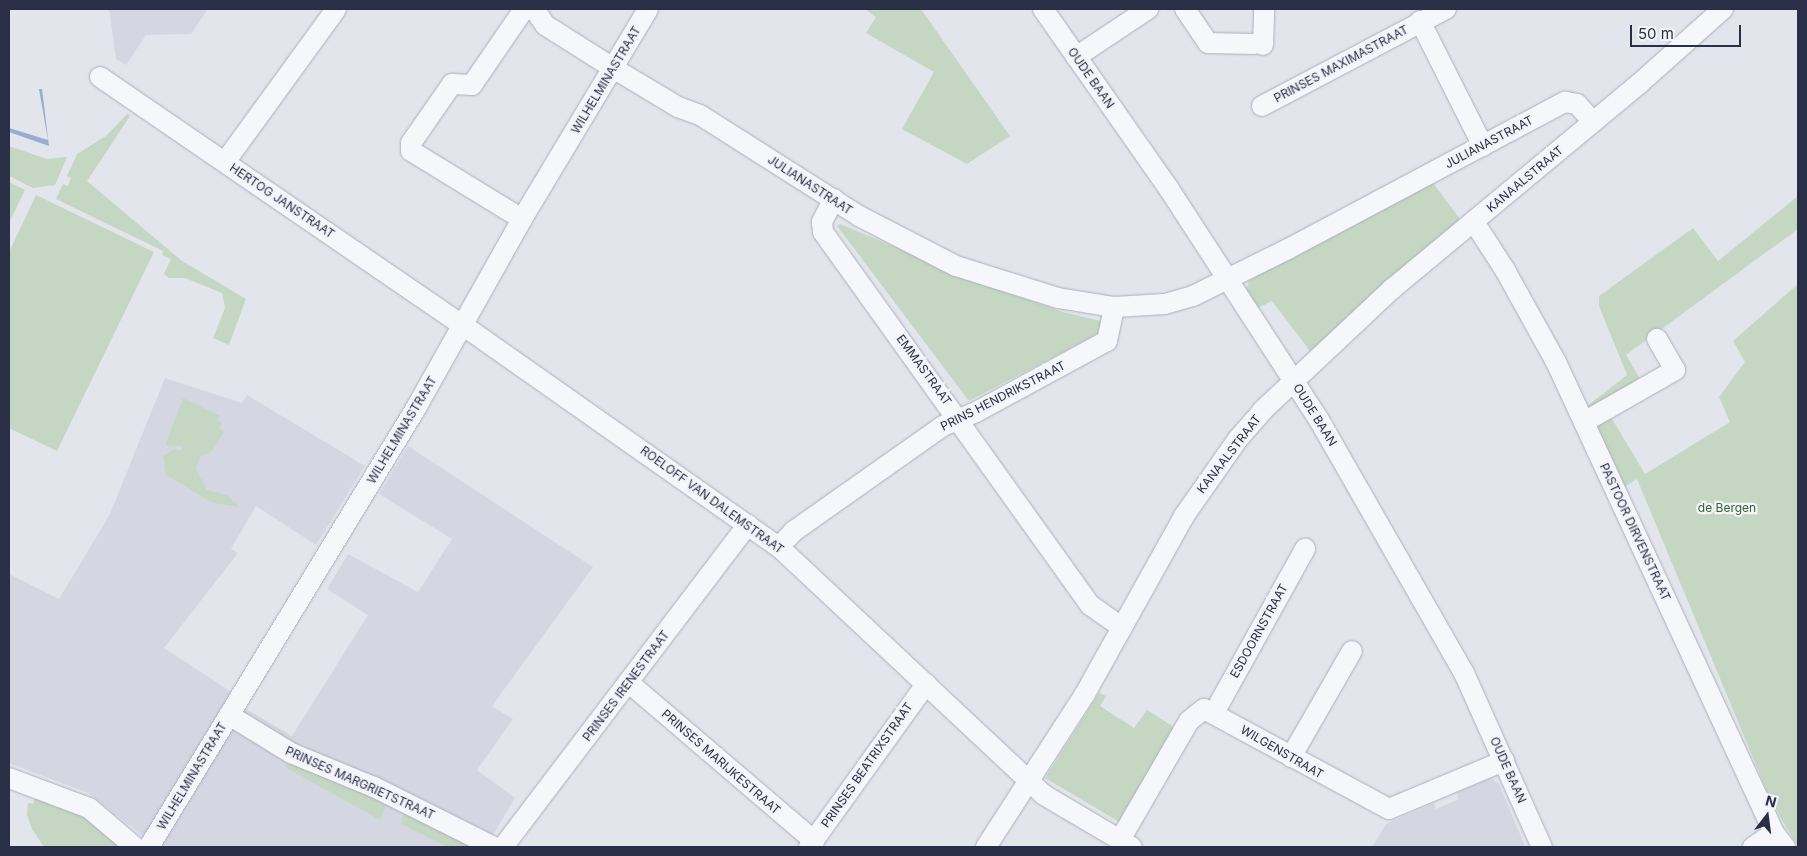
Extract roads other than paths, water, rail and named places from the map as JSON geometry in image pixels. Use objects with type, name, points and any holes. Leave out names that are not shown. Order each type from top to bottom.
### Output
[{"type":"street","points":[[225,162],[336,9]]},
{"type":"street","points":[[522,219],[411,151],[411,143],[452,84],[472,84],[524,9]]},
{"type":"street","name":"JULIANASTRAAT","points":[[534,9],[545,25],[613,68],[678,107],[700,115],[859,216],[956,266],[1058,298],[1114,306]]},
{"type":"street","name":"WILHELMINASTRAAT","points":[[149,847],[464,326],[522,219],[648,9]]},
{"type":"street","name":"OUDE BAAN","points":[[1043,9],[1169,189],[1319,420],[1464,673],[1542,847]]},
{"type":"street","points":[[1076,57],[1148,9]]},
{"type":"street","points":[[1185,9],[1208,43],[1259,44],[1264,9]]},
{"type":"street","name":"PRINSES MAXIMASTRAAT","points":[[1262,106],[1420,21],[1446,9]]},
{"type":"street","points":[[1592,122],[1723,9]]},
{"type":"street","name":"PRINSES MAXIMASTRAAT","points":[[1420,21],[1483,146]]},
{"type":"street","name":"HERTOG JANSTRAAT","points":[[100,77],[464,326]]},
{"type":"street","name":"JULIANASTRAAT","points":[[1228,280],[1564,102],[1577,104],[1592,122]]},
{"type":"street","name":"KANAALSTRAAT","points":[[986,847],[1028,779],[1085,694],[1206,481],[1238,438],[1293,381],[1392,288],[1474,222],[1592,122]]},
{"type":"street","name":"EMMASTRAAT","points":[[834,199],[822,222],[823,232],[1090,604],[1122,627]]},
{"type":"street","name":"PASTOOR DIRVENSTRAAT","points":[[1474,222],[1533,320],[1584,422],[1780,840]]},
{"type":"street","points":[[1114,306],[1165,304],[1228,280]]},
{"type":"street","name":"PRINS HENDRIKSTRAAT","points":[[779,546],[794,531],[943,426],[1107,341],[1114,306]]},
{"type":"street","name":"ROELOFF VAN DALEMSTRAAT","points":[[464,326],[779,546],[1044,795],[1126,844]]},
{"type":"street","points":[[1584,422],[1675,370],[1657,339]]},
{"type":"street","name":"PRINSES IRENESTRAAT","points":[[503,847],[748,524]]},
{"type":"street","name":"ESDOORNSTRAAT","points":[[1214,713],[1305,549]]},
{"type":"street","points":[[1291,757],[1352,651]]},
{"type":"street","name":"PRINSES MARIJKESTRAAT","points":[[628,682],[811,844]]},
{"type":"street","name":"PRINSES BEATRIXSTRAAT","points":[[811,844],[926,684]]},
{"type":"street","points":[[1126,844],[1189,721],[1204,709],[1214,713]]},
{"type":"street","name":"WILGENSTRAAT","points":[[1214,713],[1291,757],[1389,809],[1504,761]]},
{"type":"street","name":"PRINSES MARGRIETSTRAAT","points":[[229,715],[291,753],[374,787],[494,847]]},
{"type":"street","points":[[9,778],[89,808],[135,847]]},
{"type":"street","points":[[1753,847],[1780,840]]},
{"type":"water","points":[[39,89],[42,89],[49,146],[9,132],[9,128],[48,140]]},
{"type":"park label","name":"de Bergen","points":[[1727,508]]}]
